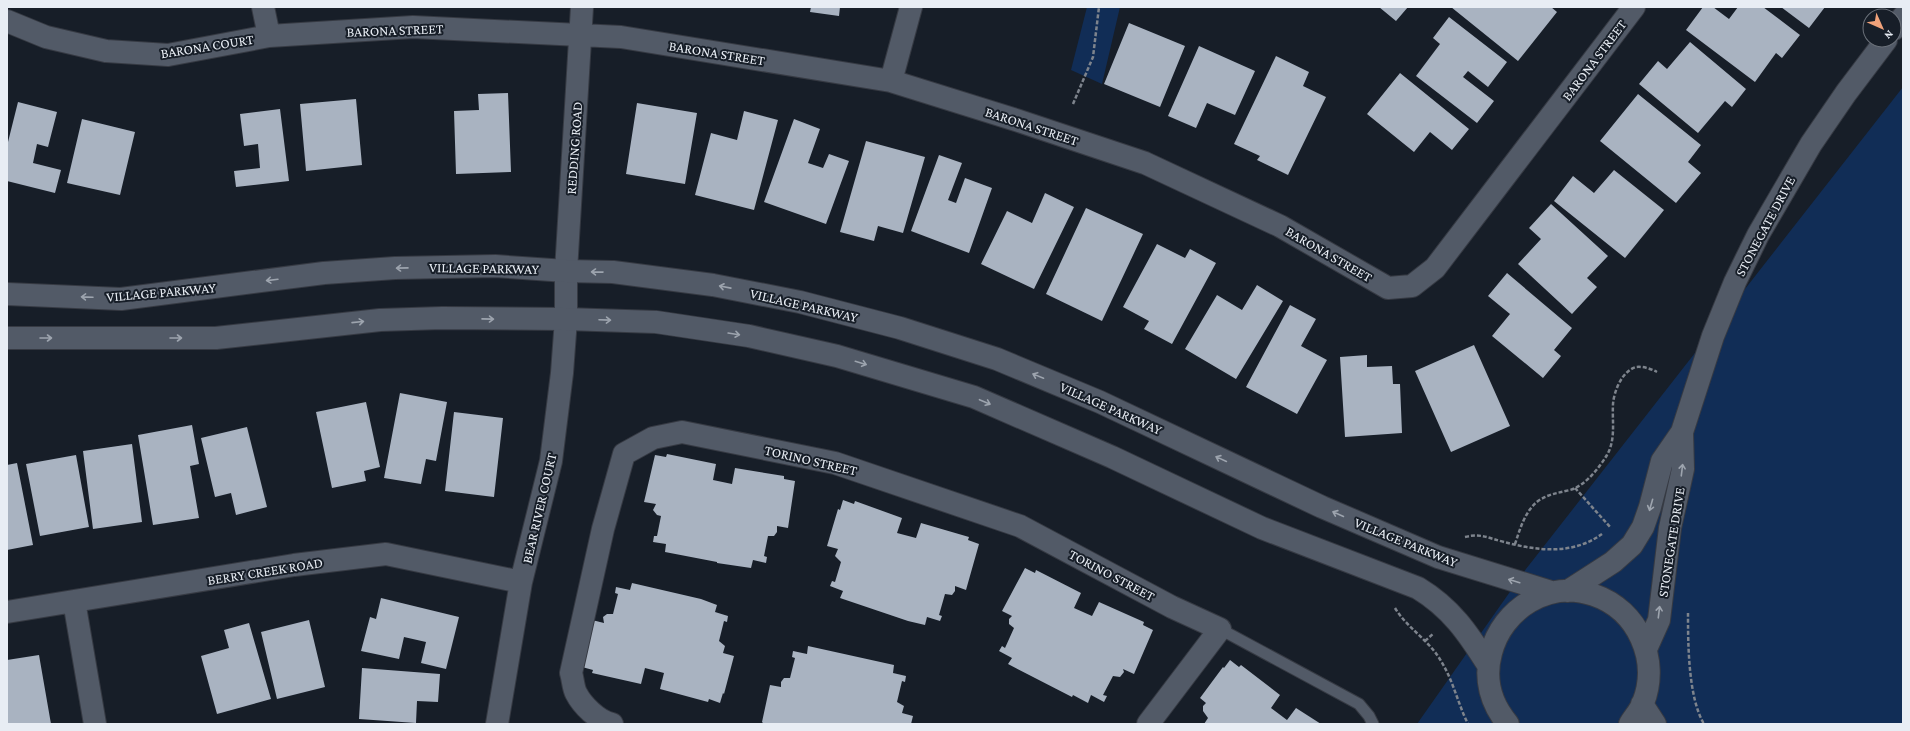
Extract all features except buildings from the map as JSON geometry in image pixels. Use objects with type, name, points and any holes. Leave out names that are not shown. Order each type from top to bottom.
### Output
[{"type":"street","points":[[263,7],[269,36]]},
{"type":"street","name":"REDDING ROAD","points":[[566,280],[582,7]]},
{"type":"street","points":[[891,81],[911,7]]},
{"type":"street","name":"BARONA STREET","points":[[269,36],[413,27],[541,32],[621,38],[891,81],[1016,120],[1145,163],[1280,226],[1388,288],[1412,286],[1435,268],[1634,7]]},
{"type":"street","name":"BARONA COURT","points":[[7,21],[46,37],[113,52],[168,55],[269,36]]},
{"type":"street","name":"STONEGATE DRIVE","points":[[1488,665],[1494,640],[1508,618],[1528,602],[1560,592],[1613,562],[1632,545],[1643,527],[1662,461],[1682,432],[1713,336],[1758,235],[1811,144],[1846,93],[1880,48]]},
{"type":"street","name":"VILLAGE PARKWAY","points":[[7,294],[121,299],[324,273],[395,268],[495,266],[566,280],[613,272],[713,285],[800,302],[900,328],[997,359],[1100,402],[1322,506],[1438,557],[1560,592],[1593,595],[1616,606],[1635,625],[1646,649],[1649,667],[1648,686],[1642,704],[1630,724]]},
{"type":"street","name":"BEAR RIVER COURT","points":[[497,724],[522,582],[551,461],[562,373],[566,319],[566,280]]},
{"type":"street","points":[[7,338],[216,338],[380,320],[442,318],[566,319],[656,322],[748,336],[837,356],[974,397],[1112,457],[1262,528],[1418,588],[1437,599],[1453,615],[1470,637],[1488,665],[1489,690],[1499,713],[1508,724]]},
{"type":"street","name":"TORINO STREET","points":[[612,724],[605,722],[587,708],[575,692],[571,674],[604,529],[624,454],[653,438],[682,432],[835,463],[1020,526],[1172,607],[1220,629]]},
{"type":"street","name":"STONEGATE DRIVE","points":[[1646,649],[1659,620],[1670,528],[1683,469],[1682,432]]},
{"type":"street","name":"BERRY CREEK ROAD","points":[[7,612],[294,565],[386,554],[522,582]]},
{"type":"street","points":[[74,601],[95,724]]},
{"type":"street","points":[[1148,724],[1220,629]]},
{"type":"street","points":[[1642,704],[1655,724]]},
{"type":"lane","points":[[1220,629],[1359,704],[1369,716],[1373,724]]},
{"type":"path","points":[[1073,104],[1093,57],[1099,7]]},
{"type":"path","points":[[1515,544],[1525,518],[1538,502],[1547,496],[1575,488],[1591,476],[1607,454],[1612,441],[1614,428],[1613,403],[1616,390],[1621,379],[1628,372],[1636,368],[1644,367],[1657,372]]},
{"type":"path","points":[[1575,488],[1610,528]]},
{"type":"path","points":[[1460,538],[1477,534],[1515,544],[1565,550],[1591,542],[1613,524]]},
{"type":"path","points":[[1394,607],[1402,619],[1426,641],[1442,661],[1468,724]]},
{"type":"path","points":[[1688,611],[1688,643],[1691,678],[1696,702],[1704,724]]},
{"type":"path","points":[[1426,641],[1436,631]]},
{"type":"shaded area","points":[[1087,7],[1120,7],[1102,84],[1071,70]]},
{"type":"shaded area","points":[[1903,87],[1903,724],[1417,724],[1526,569]]}]
